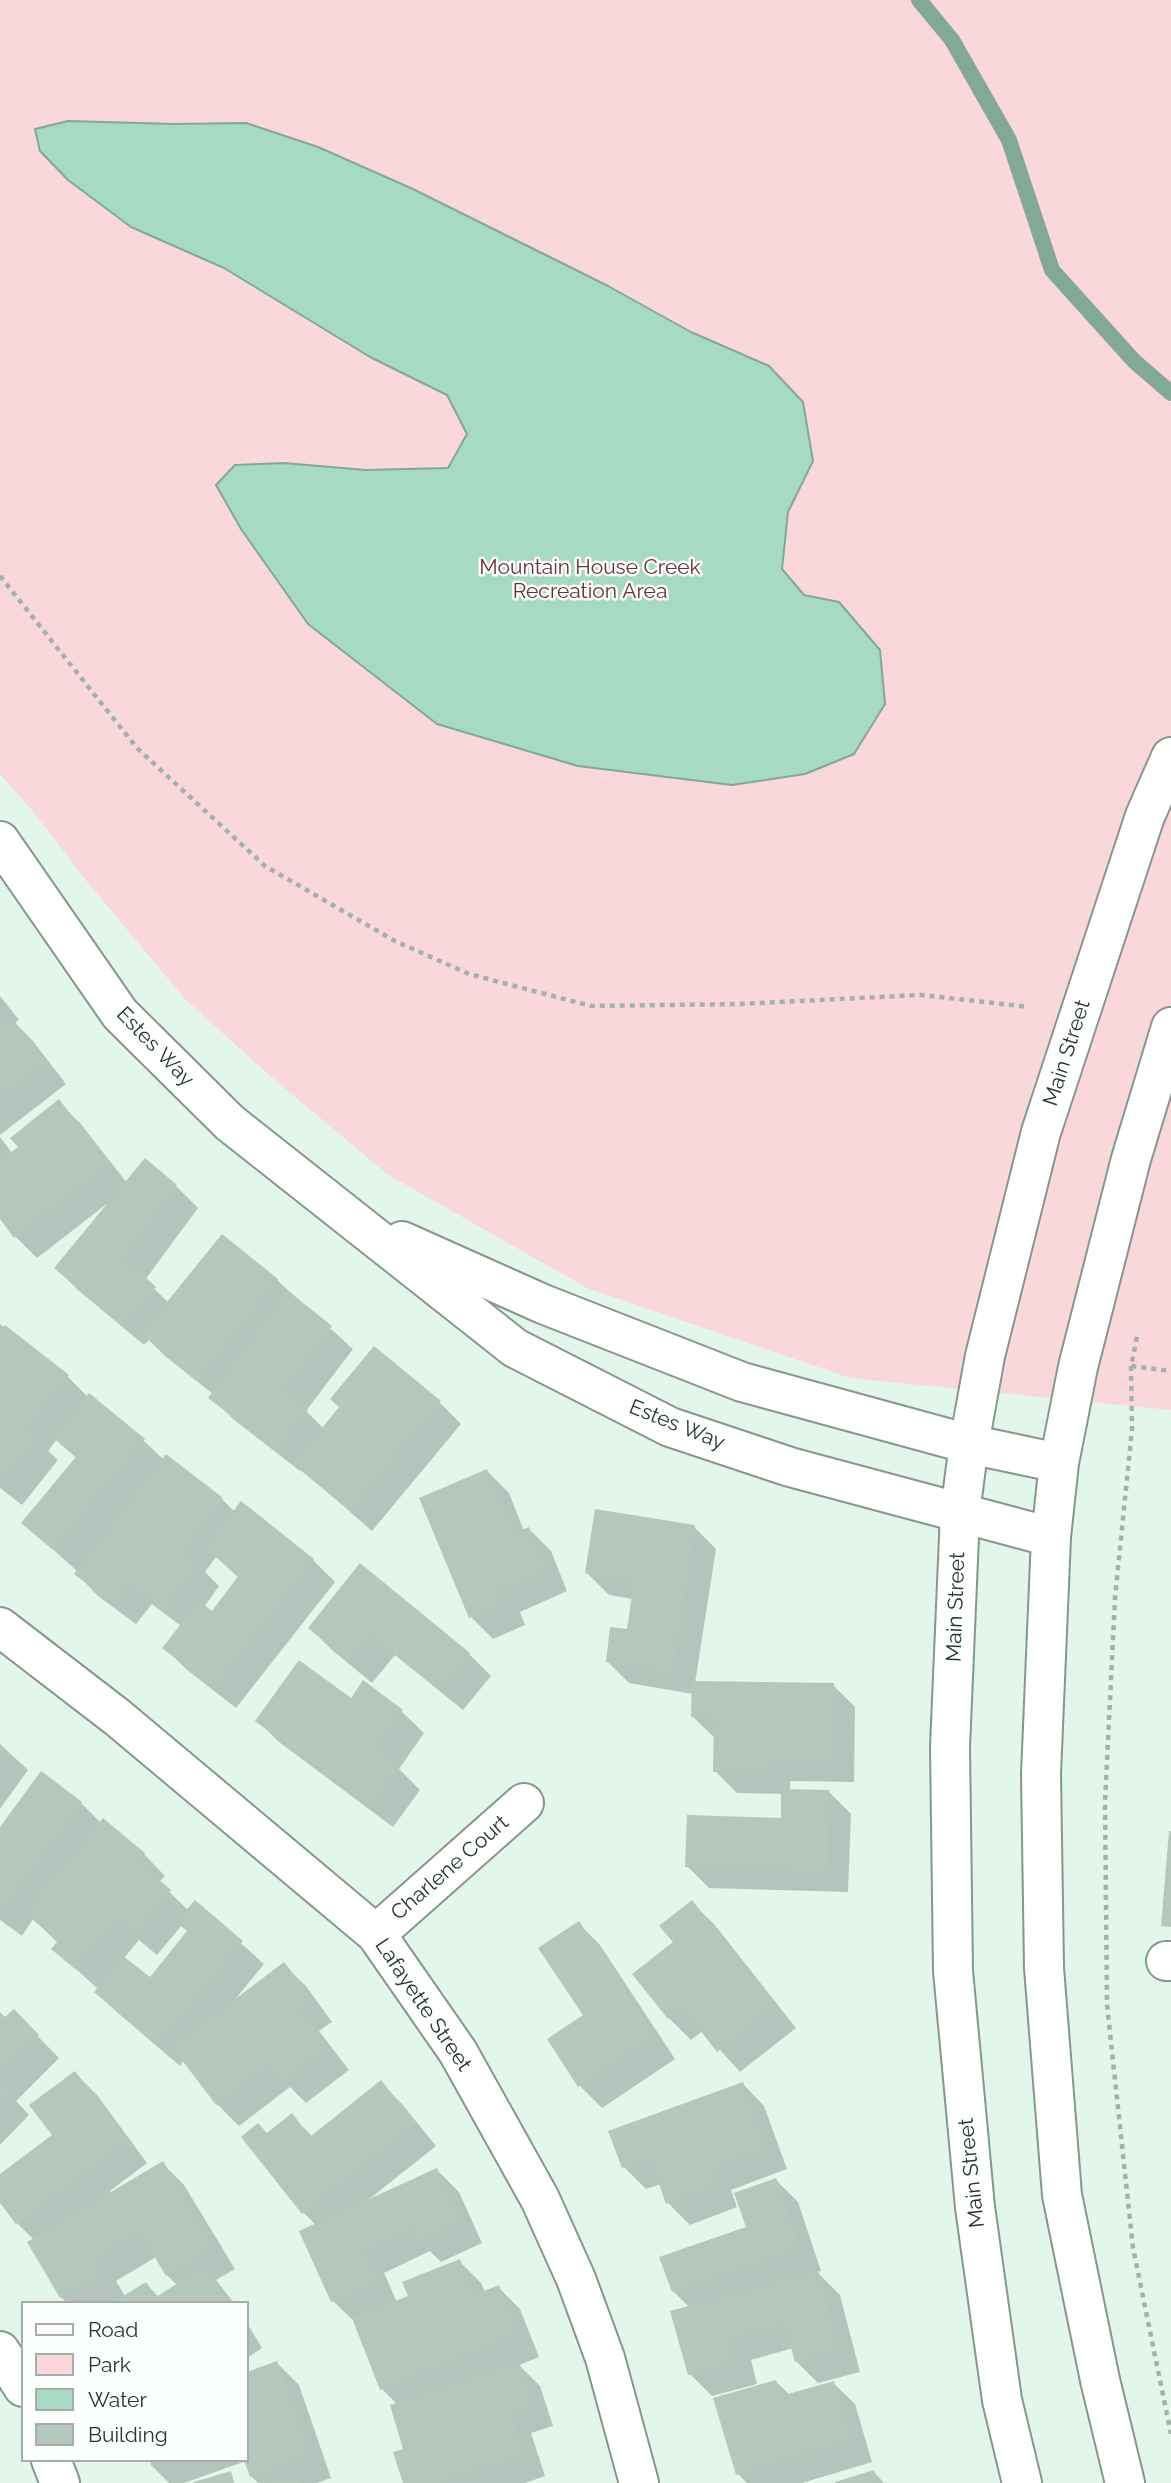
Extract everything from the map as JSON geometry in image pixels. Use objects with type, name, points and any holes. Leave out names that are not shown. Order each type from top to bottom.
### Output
[{"type":"street","name":"Main Street","points":[[1022,2483],[1002,2400],[975,2207],[953,1971],[950,1747],[960,1513],[985,1356],[1041,1132],[1144,816],[1171,757]]},
{"type":"street","name":"Estes Way","points":[[0,841],[120,1014],[230,1123],[515,1348],[670,1427],[790,1467],[1051,1537]]},
{"type":"street","points":[[1125,2483],[1100,2381],[1062,2195],[1044,1968],[1041,1774],[1051,1537],[1059,1463],[1078,1367],[1131,1159],[1171,1027]]},
{"type":"street","name":"Estes Way","points":[[349,1217],[543,1304],[742,1382],[969,1444],[1059,1463]]},
{"type":"street","name":"Lafayette Street","points":[[0,1627],[117,1717],[376,1934],[458,2052],[540,2199],[576,2279],[604,2358],[639,2483]]},
{"type":"street","name":"Charlene Court","points":[[376,1934],[524,1803]]},
{"type":"street","points":[[0,2351],[21,2384]]},
{"type":"street","points":[[52,2462],[60,2483]]},
{"type":"path","points":[[0,576],[137,748],[265,866],[396,941],[469,974],[591,1006],[740,1004],[922,995],[1029,1007]]},
{"type":"path","points":[[1139,1330],[1132,1366],[1132,1429],[1115,1598],[1105,1801],[1108,2005],[1133,2248],[1171,2434]]},
{"type":"path","points":[[1132,1366],[1171,1371]]},
{"type":"green space","name":"Mountain House Creek Recreation Area","points":[[0,0],[1171,0],[1171,1410],[850,1378],[587,1288],[387,1174],[276,1081],[186,1000],[89,884],[0,774]]},
{"type":"water","points":[[68,121],[246,123],[318,147],[413,189],[608,286],[691,332],[769,366],[803,402],[813,461],[788,512],[782,569],[804,595],[839,602],[880,650],[885,704],[854,754],[805,774],[732,785],[578,766],[437,724],[308,624],[241,529],[216,485],[235,465],[284,463],[366,470],[448,468],[467,434],[447,395],[370,357],[224,268],[131,227],[68,180],[40,151],[35,129]]},
{"type":"building","points":[[11,1017],[46,1062],[0,1097],[0,1025]]},
{"type":"building","points":[[59,1099],[109,1164],[14,1238],[0,1219],[0,1161],[18,1147],[10,1138]]},
{"type":"building","points":[[145,1158],[177,1185],[124,1258],[156,1287],[121,1325],[54,1268]]},
{"type":"building","points":[[222,1234],[278,1279],[198,1380],[141,1334]]},
{"type":"building","points":[[288,1291],[332,1326],[283,1391],[308,1410],[277,1450],[208,1398]]},
{"type":"building","points":[[5,1325],[69,1375],[26,1429],[37,1437],[0,1484],[0,1331]]},
{"type":"building","points":[[374,1346],[441,1401],[350,1511],[293,1464],[339,1407],[330,1399]]},
{"type":"building","points":[[89,1393],[145,1439],[53,1550],[21,1523],[76,1457],[53,1438]]},
{"type":"building","points":[[166,1454],[223,1498],[183,1551],[199,1563],[164,1610],[130,1583],[113,1604],[74,1574]]},
{"type":"building","points":[[487,1469],[514,1533],[529,1527],[546,1569],[499,1590],[505,1603],[469,1618],[419,1498]]},
{"type":"building","points":[[241,1501],[314,1559],[214,1688],[162,1648],[199,1601],[212,1611],[239,1575],[205,1548]]},
{"type":"building","points":[[595,1509],[695,1525],[672,1673],[606,1662],[610,1627],[627,1629],[634,1582],[585,1573]]},
{"type":"building","points":[[360,1563],[470,1653],[441,1690],[372,1634],[349,1662],[308,1628]]},
{"type":"building","points":[[299,1660],[351,1698],[363,1680],[403,1710],[375,1749],[400,1767],[371,1806],[255,1721]]},
{"type":"building","points":[[692,1681],[834,1683],[833,1761],[769,1760],[769,1773],[713,1772],[714,1718],[691,1717]]},
{"type":"building","points":[[41,1771],[82,1802],[0,1914],[0,1827]]},
{"type":"building","points":[[781,1789],[829,1790],[827,1871],[685,1867],[687,1815],[781,1818]]},
{"type":"building","points":[[103,1818],[145,1853],[137,1861],[171,1890],[134,1935],[116,1919],[75,1969],[51,1949],[58,1941],[24,1912]]},
{"type":"building","points":[[1171,1831],[1171,1927],[1161,1926]]},
{"type":"building","points":[[195,1900],[243,1941],[157,2045],[94,1992],[123,1956],[150,1977],[187,1931],[176,1922]]},
{"type":"building","points":[[692,1900],[775,2006],[717,2052],[683,2008],[668,2019],[632,1974],[673,1942],[659,1926]]},
{"type":"building","points":[[579,1921],[655,2036],[578,2087],[547,2039],[583,2015],[538,1948]]},
{"type":"building","points":[[284,1962],[312,1999],[299,2009],[328,2047],[283,2082],[270,2064],[216,2105],[172,2047]]},
{"type":"building","points":[[14,2009],[39,2035],[0,2074],[0,2012],[5,2017]]},
{"type":"building","points":[[75,2071],[127,2141],[16,2224],[0,2203],[0,2174],[52,2135],[29,2105]]},
{"type":"building","points":[[381,2080],[415,2123],[302,2214],[241,2137],[258,2123],[267,2133],[292,2113],[310,2137]]},
{"type":"building","points":[[743,2082],[767,2148],[711,2168],[716,2185],[666,2204],[650,2158],[622,2168],[608,2131]]},
{"type":"building","points":[[0,2083],[9,2092],[0,2101]]},
{"type":"building","points":[[163,2161],[214,2247],[166,2276],[140,2232],[96,2258],[104,2273],[60,2298],[27,2242]]},
{"type":"building","points":[[437,2168],[461,2220],[417,2241],[411,2228],[363,2251],[377,2281],[331,2302],[299,2231]]},
{"type":"building","points":[[776,2178],[800,2249],[672,2292],[659,2257],[746,2227],[734,2193]]},
{"type":"building","points":[[460,2259],[474,2295],[499,2285],[518,2335],[380,2390],[352,2318],[408,2296],[402,2282]]},
{"type":"building","points":[[205,2266],[227,2301],[115,2301],[146,2282],[156,2297]]},
{"type":"building","points":[[818,2271],[839,2350],[795,2362],[784,2323],[730,2338],[736,2362],[688,2375],[670,2311]]},
{"type":"building","points":[[277,2361],[310,2456],[250,2477],[245,2462],[248,2462],[248,2372]]},
{"type":"building","points":[[519,2362],[533,2404],[510,2411],[524,2455],[436,2483],[403,2483],[393,2452],[403,2449],[390,2405]]},
{"type":"building","points":[[776,2380],[781,2396],[834,2381],[851,2440],[736,2475],[713,2398]]},
{"type":"building","points":[[874,2470],[878,2483],[835,2483],[835,2482]]},
{"type":"building","points":[[231,2471],[234,2483],[194,2483],[194,2482]]},
{"type":"building","points":[[297,2474],[299,2483],[267,2482]]},
{"type":"waterway","points":[[919,0],[952,40],[1009,140],[1052,270],[1134,361],[1171,393]]}]
